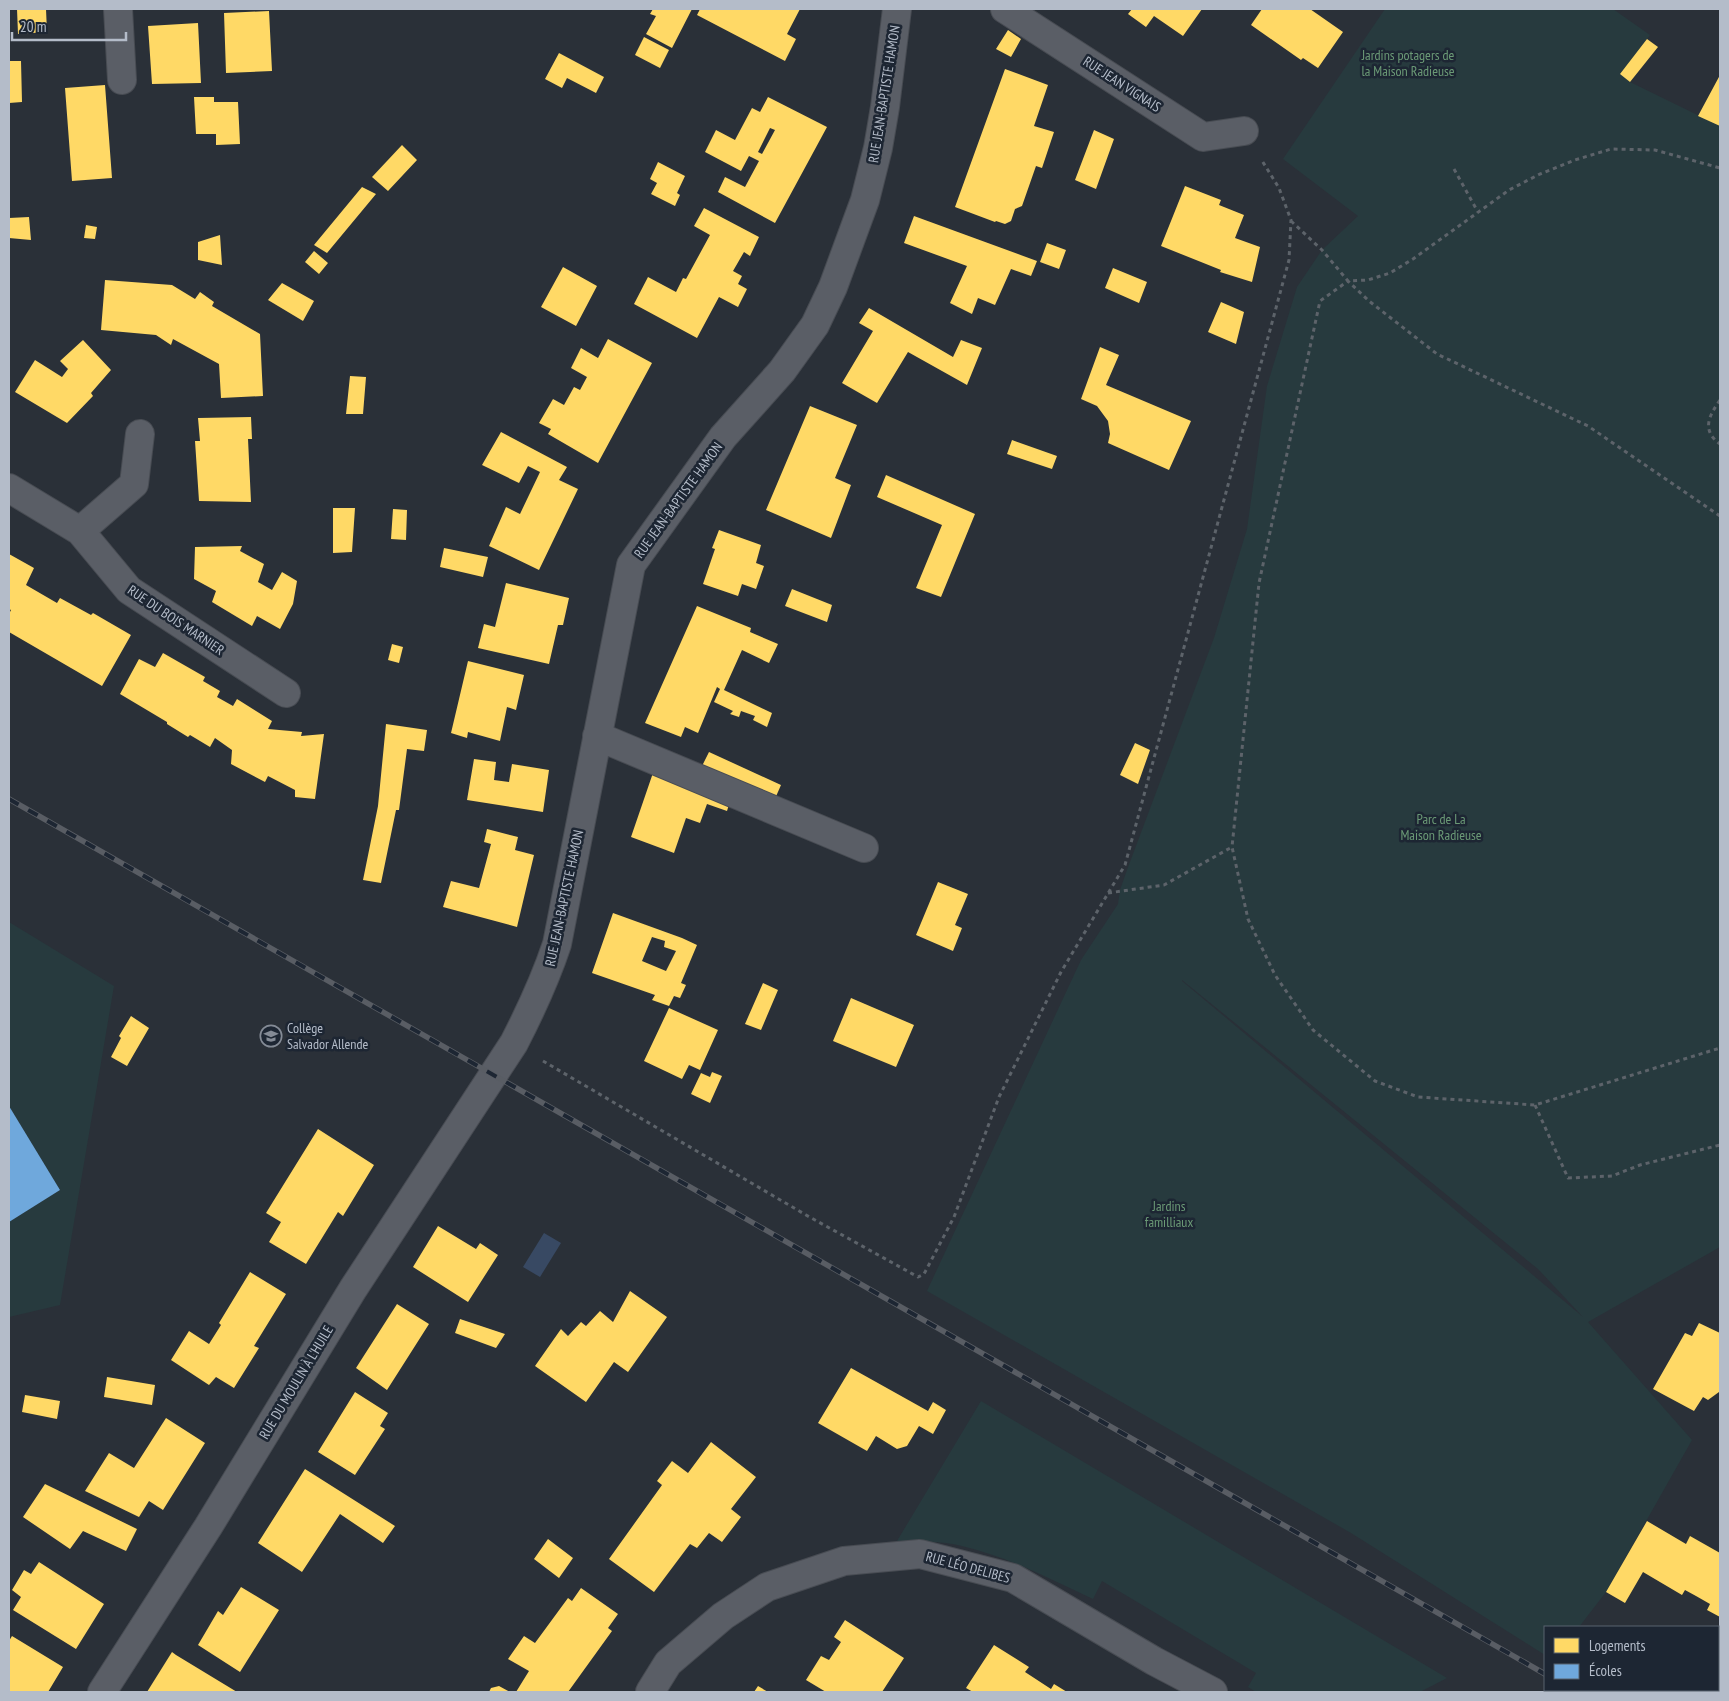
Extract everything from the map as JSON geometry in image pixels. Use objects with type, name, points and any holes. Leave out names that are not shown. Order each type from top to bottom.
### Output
[{"type":"street","points":[[118,9],[122,80]]},
{"type":"street","name":"RUE JEAN-BAPTISTE HAMON","points":[[493,1074],[514,1043],[532,1010],[546,978],[557,944],[631,565],[723,437],[782,371],[814,325],[833,287],[865,200],[878,148],[897,9]]},
{"type":"street","name":"RUE JEAN VIGNAIS","points":[[1005,9],[1203,138],[1244,131]]},
{"type":"street","points":[[80,531],[134,484],[140,434]]},
{"type":"street","name":"RUE DU BOIS MARNIER","points":[[9,488],[80,531],[128,590],[286,693]]},
{"type":"street","points":[[597,736],[864,848]]},
{"type":"street","name":"RUE DU MOULIN À L'HUILE","points":[[102,1692],[208,1527],[353,1289],[493,1074]]},
{"type":"street","name":"RUE LÉO DELIBES","points":[[650,1692],[668,1663],[723,1616],[767,1587],[844,1561],[920,1554],[1013,1578],[1154,1661],[1213,1692]]},
{"type":"path","points":[[514,1043],[806,1215],[918,1277],[924,1274],[954,1217],[999,1097],[1061,972],[1125,865],[1289,260],[1291,220],[1279,188],[1244,131]]},
{"type":"path","points":[[1720,168],[1655,150],[1612,149],[1575,160],[1540,174],[1509,190],[1413,260],[1390,273],[1368,280],[1348,281],[1320,302],[1259,583],[1232,848],[1248,919],[1275,975],[1313,1030],[1375,1081],[1418,1097],[1535,1105],[1720,1048]]},
{"type":"path","points":[[1454,169],[1478,212]]},
{"type":"path","points":[[1291,220],[1322,250],[1348,281],[1369,301],[1437,354],[1588,426],[1720,516]]},
{"type":"path","points":[[1720,400],[1708,422],[1709,432],[1714,440],[1720,444]]},
{"type":"path","points":[[1108,893],[1164,885],[1232,848]]},
{"type":"path","points":[[1535,1105],[1568,1178],[1612,1176],[1640,1165],[1720,1145]]},
{"type":"green space","name":"Parc de La Maison Radieuse","points":[[1385,9],[1613,9],[1650,35],[1621,74],[1630,82],[1720,126],[1720,1247],[1588,1322],[1692,1440],[1606,1592],[1580,1626],[1544,1626],[1544,1654],[1351,1533],[927,1291],[1081,960],[1118,904],[1120,890],[1127,870],[1214,638],[1247,529],[1267,386],[1297,287],[1322,250],[1358,216],[1283,159]],"holes":[[[1182,980],[1538,1269],[1583,1317],[1182,981]]]},
{"type":"green space","points":[[9,922],[114,986],[60,1305],[9,1317],[9,1222],[60,1190],[9,1106]]},
{"type":"green space","points":[[981,1401],[1447,1678],[1420,1692],[1256,1692],[1248,1687],[1256,1673],[1102,1581],[1093,1599],[996,1556],[946,1543],[897,1541]]},
{"type":"water","points":[[544,1233],[561,1243],[540,1277],[523,1267]]},
{"type":"building: Logements","points":[[17,9],[46,9],[47,32],[18,34]]},
{"type":"building: Logements","points":[[653,9],[692,9],[672,48],[646,34],[656,16],[650,14]]},
{"type":"building: Logements","points":[[700,9],[800,9],[787,34],[796,39],[785,61],[697,15]]},
{"type":"building: Logements","points":[[1132,9],[1202,9],[1183,36],[1154,16],[1146,27],[1128,14]]},
{"type":"building: Logements","points":[[1262,9],[1310,9],[1343,32],[1318,68],[1303,58],[1301,60],[1251,25]]},
{"type":"building: Logements","points":[[269,11],[272,71],[226,73],[224,13]]},
{"type":"building: Logements","points":[[198,23],[201,83],[152,84],[148,26]]},
{"type":"building: Logements","points":[[1008,30],[1021,39],[1011,57],[996,49]]},
{"type":"building: Logements","points":[[644,37],[669,50],[660,68],[635,55]]},
{"type":"building: Logements","points":[[1647,39],[1658,47],[1630,82],[1620,74]]},
{"type":"building: Logements","points":[[559,53],[604,77],[596,93],[567,78],[562,88],[545,79]]},
{"type":"building: Logements","points":[[9,61],[21,61],[22,102],[9,103]]},
{"type":"building: Logements","points":[[1005,69],[1048,85],[1034,126],[1054,132],[1042,168],[1036,166],[1022,206],[1015,209],[1011,221],[1005,224],[955,207]]},
{"type":"building: Logements","points":[[1720,75],[1720,126],[1698,116]]},
{"type":"building: Logements","points":[[105,85],[112,178],[72,181],[65,88]]},
{"type":"building: Logements","points":[[194,97],[214,97],[214,102],[238,102],[240,144],[216,145],[216,134],[196,134]]},
{"type":"building: Logements","points":[[768,97],[827,127],[775,223],[718,192],[725,177],[745,187],[759,161],[749,156],[741,171],[705,152],[716,130],[735,140],[752,108],[760,112]],"holes":[[[770,128],[775,130],[762,154],[758,152]]]},
{"type":"building: Logements","points":[[1094,130],[1114,139],[1096,189],[1075,180]]},
{"type":"building: Logements","points":[[402,145],[417,160],[388,191],[372,177]]},
{"type":"building: Logements","points":[[658,162],[685,176],[677,193],[680,195],[675,206],[651,194],[657,183],[650,179]]},
{"type":"building: Logements","points":[[1185,186],[1221,200],[1219,205],[1244,215],[1235,238],[1260,247],[1252,282],[1220,272],[1221,270],[1161,246]]},
{"type":"building: Logements","points":[[362,187],[376,194],[327,253],[314,245]]},
{"type":"building: Logements","points":[[704,208],[759,237],[750,256],[744,252],[733,271],[742,276],[738,284],[747,289],[738,307],[719,297],[697,338],[634,304],[648,277],[676,292],[683,278],[686,279],[710,235],[694,226]]},
{"type":"building: Logements","points":[[914,216],[1037,261],[1031,276],[1011,269],[995,305],[978,298],[972,314],[950,303],[967,266],[904,243]]},
{"type":"building: Logements","points":[[29,217],[31,240],[9,238],[9,218]]},
{"type":"building: Logements","points":[[86,225],[97,227],[95,239],[84,238]]},
{"type":"building: Logements","points":[[220,235],[222,265],[198,260],[198,242]]},
{"type":"building: Logements","points":[[1047,243],[1066,250],[1059,269],[1040,262]]},
{"type":"building: Logements","points":[[314,251],[328,263],[319,274],[305,262]]},
{"type":"building: Logements","points":[[563,267],[597,286],[576,326],[541,307]]},
{"type":"building: Logements","points":[[1113,268],[1147,282],[1139,303],[1105,288]]},
{"type":"building: Logements","points":[[105,280],[172,285],[195,299],[200,292],[214,302],[212,306],[260,334],[263,396],[221,398],[219,364],[173,339],[171,345],[156,335],[101,330]]},
{"type":"building: Logements","points":[[282,283],[314,301],[303,321],[268,300]]},
{"type":"building: Logements","points":[[1221,302],[1244,312],[1236,344],[1208,332]]},
{"type":"building: Logements","points":[[869,308],[953,357],[961,340],[982,348],[967,385],[908,352],[877,403],[842,383],[873,331],[859,323]]},
{"type":"building: Logements","points":[[608,339],[652,363],[598,463],[548,434],[551,429],[539,423],[553,399],[564,405],[574,387],[580,390],[587,377],[571,368],[581,348],[598,358]]},
{"type":"building: Logements","points":[[83,340],[111,370],[91,393],[93,396],[67,423],[15,392],[35,360],[62,377],[68,369],[60,361]]},
{"type":"building: Logements","points":[[1100,347],[1119,355],[1106,385],[1191,421],[1169,470],[1108,443],[1110,434],[1108,421],[1097,406],[1081,399]]},
{"type":"building: Logements","points":[[350,376],[366,377],[363,414],[346,414]]},
{"type":"building: Logements","points":[[810,406],[857,425],[835,478],[851,485],[831,538],[766,510]]},
{"type":"building: Logements","points":[[251,417],[252,439],[248,439],[251,502],[199,501],[195,441],[200,441],[198,418]]},
{"type":"building: Logements","points":[[501,432],[567,467],[559,480],[578,489],[539,570],[489,546],[506,507],[520,514],[540,472],[528,466],[519,483],[482,465]]},
{"type":"building: Logements","points":[[1012,440],[1057,456],[1052,469],[1007,454]]},
{"type":"building: Logements","points":[[886,475],[975,514],[941,597],[916,588],[942,525],[877,497]]},
{"type":"building: Logements","points":[[333,508],[355,508],[352,552],[333,553]]},
{"type":"building: Logements","points":[[393,509],[407,510],[406,540],[391,539]]},
{"type":"building: Logements","points":[[719,530],[761,545],[756,563],[764,566],[756,589],[742,584],[738,596],[703,584],[715,549],[712,548]]},
{"type":"building: Logements","points":[[242,546],[240,551],[264,564],[258,582],[272,590],[282,572],[297,581],[293,604],[280,629],[257,616],[252,626],[212,602],[216,591],[194,579],[195,547]]},
{"type":"building: Logements","points":[[444,548],[488,557],[483,577],[440,567]]},
{"type":"building: Logements","points":[[9,554],[34,568],[26,585],[57,603],[60,598],[91,615],[93,613],[131,635],[102,686],[9,632],[9,614],[11,610],[9,609]]},
{"type":"building: Logements","points":[[506,583],[569,598],[563,625],[558,625],[549,664],[478,648],[484,624],[495,627]]},
{"type":"building: Logements","points":[[792,589],[832,605],[827,622],[785,606]]},
{"type":"building: Logements","points":[[697,606],[751,628],[750,632],[778,644],[769,663],[742,650],[724,690],[772,713],[767,727],[753,720],[755,716],[741,711],[739,717],[730,714],[733,711],[714,702],[720,689],[717,687],[698,733],[685,727],[681,737],[645,723]]},
{"type":"building: Logements","points":[[392,644],[403,647],[399,663],[388,660]]},
{"type":"building: Logements","points":[[163,653],[205,677],[203,681],[220,691],[217,697],[233,706],[237,699],[272,721],[268,729],[302,732],[301,736],[324,734],[315,799],[295,797],[295,790],[268,776],[265,782],[231,764],[232,750],[215,738],[210,747],[190,735],[188,737],[120,694],[139,659],[155,667]]},
{"type":"building: Logements","points":[[468,661],[524,675],[516,710],[507,707],[500,741],[468,732],[467,738],[451,733]]},
{"type":"building: Logements","points":[[386,724],[427,730],[424,751],[407,749],[399,810],[396,810],[381,883],[363,880],[378,806]]},
{"type":"building: Logements","points":[[1135,743],[1150,750],[1138,784],[1120,775]]},
{"type":"building: Logements","points":[[709,752],[781,785],[774,801],[701,768]]},
{"type":"building: Logements","points":[[474,759],[496,762],[494,780],[509,782],[512,764],[549,770],[543,812],[467,800]]},
{"type":"building: Logements","points":[[655,767],[731,798],[727,811],[707,804],[700,823],[686,818],[674,853],[631,837]]},
{"type":"building: Logements","points":[[487,829],[518,837],[515,850],[534,855],[517,927],[443,907],[451,881],[479,888],[491,844],[484,842]]},
{"type":"building: Logements","points":[[938,882],[968,894],[955,925],[962,928],[953,951],[916,935]]},
{"type":"building: Logements","points":[[613,913],[697,945],[681,983],[686,985],[680,998],[674,996],[669,1006],[652,1000],[655,995],[592,973]],"holes":[[[652,937],[665,941],[664,947],[676,951],[666,971],[642,961]]]},
{"type":"building: Logements","points":[[763,983],[778,990],[761,1030],[745,1024]]},
{"type":"building: Logements","points":[[851,998],[914,1025],[896,1067],[833,1041]]},
{"type":"building: Logements","points":[[669,1008],[718,1030],[700,1070],[689,1065],[682,1079],[644,1061]]},
{"type":"building: Logements","points":[[131,1016],[149,1028],[127,1066],[111,1057],[121,1038],[119,1036]]},
{"type":"building: Logements","points":[[712,1072],[722,1076],[710,1103],[691,1094],[701,1073],[710,1077]]},
{"type":"building: Logements","points":[[318,1129],[374,1165],[343,1216],[338,1212],[306,1264],[269,1242],[281,1222],[266,1213]]},
{"type":"building: Logements","points":[[438,1226],[476,1249],[480,1243],[498,1255],[468,1302],[413,1267]]},
{"type":"building: Logements","points":[[250,1272],[286,1294],[254,1346],[259,1348],[234,1388],[216,1377],[209,1385],[171,1360],[189,1331],[209,1344],[221,1325],[219,1323]]},
{"type":"building: Logements","points":[[630,1291],[667,1317],[628,1372],[614,1362],[586,1402],[535,1366],[561,1329],[568,1336],[581,1322],[586,1326],[600,1311],[613,1322]]},
{"type":"building: Logements","points":[[397,1304],[429,1324],[387,1390],[356,1368]]},
{"type":"building: Logements","points":[[460,1319],[505,1334],[496,1348],[455,1333]]},
{"type":"building: Logements","points":[[1699,1323],[1720,1333],[1720,1388],[1719,1392],[1708,1400],[1703,1397],[1694,1411],[1653,1389],[1685,1333],[1692,1336]]},
{"type":"building: Logements","points":[[851,1368],[928,1411],[933,1402],[946,1410],[933,1434],[919,1426],[907,1446],[897,1449],[876,1436],[867,1451],[818,1423]]},
{"type":"building: Logements","points":[[107,1377],[155,1385],[152,1405],[104,1397]]},
{"type":"building: Logements","points":[[355,1392],[388,1413],[380,1426],[385,1429],[355,1475],[318,1452]]},
{"type":"building: Logements","points":[[25,1395],[60,1401],[57,1419],[22,1412]]},
{"type":"building: Logements","points":[[166,1418],[205,1443],[163,1510],[149,1501],[139,1517],[85,1491],[109,1453],[134,1468]]},
{"type":"building: Logements","points":[[711,1442],[756,1477],[731,1509],[741,1517],[722,1542],[709,1533],[697,1548],[690,1544],[654,1592],[609,1559],[662,1485],[657,1481],[672,1461],[688,1473]]},
{"type":"building: Logements","points":[[305,1469],[395,1526],[383,1543],[340,1514],[302,1572],[258,1543]]},
{"type":"building: Logements","points":[[45,1484],[137,1529],[126,1551],[83,1531],[70,1549],[23,1517]]},
{"type":"building: Logements","points":[[1647,1521],[1686,1544],[1690,1536],[1720,1553],[1720,1617],[1707,1610],[1710,1604],[1685,1590],[1682,1595],[1643,1572],[1625,1603],[1606,1592]]},
{"type":"building: Logements","points":[[548,1539],[573,1558],[559,1578],[534,1559]]},
{"type":"building: Logements","points":[[39,1562],[104,1604],[76,1649],[13,1610],[21,1597],[12,1590],[24,1570],[31,1574]]},
{"type":"building: Logements","points":[[241,1587],[279,1610],[240,1672],[198,1645],[218,1611],[223,1615]]},
{"type":"building: Logements","points":[[581,1588],[618,1614],[608,1628],[612,1631],[568,1692],[516,1692],[529,1671],[508,1659],[524,1636],[535,1643],[568,1598],[572,1601]]},
{"type":"building: Logements","points":[[845,1620],[904,1658],[882,1692],[826,1692],[806,1680],[821,1656],[829,1660],[841,1642],[834,1637]]},
{"type":"building: Logements","points":[[12,1636],[63,1667],[48,1692],[9,1692],[9,1641]]},
{"type":"building: Logements","points":[[994,1645],[1029,1667],[1025,1672],[1051,1689],[1054,1684],[1067,1692],[973,1692],[966,1688]]},
{"type":"building: Logements","points":[[172,1652],[176,1655],[237,1692],[147,1692]]},
{"type":"building: Logements","points":[[499,1686],[510,1692],[489,1692],[491,1688]]},
{"type":"building: Logements","points":[[758,1686],[768,1692],[754,1692]]},
{"type":"building: Écoles","points":[[9,1106],[60,1190],[9,1222]]},
{"type":"railway","points":[[9,799],[1544,1673]]},
{"type":"place","name":"Collège Salvador Allende","points":[[271,1036]]},
{"type":"park label","name":"Jardins potagers de la Maison Radieuse","points":[[1408,64]]},
{"type":"park label","name":"Jardins familliaux","points":[[1169,1214]]}]
